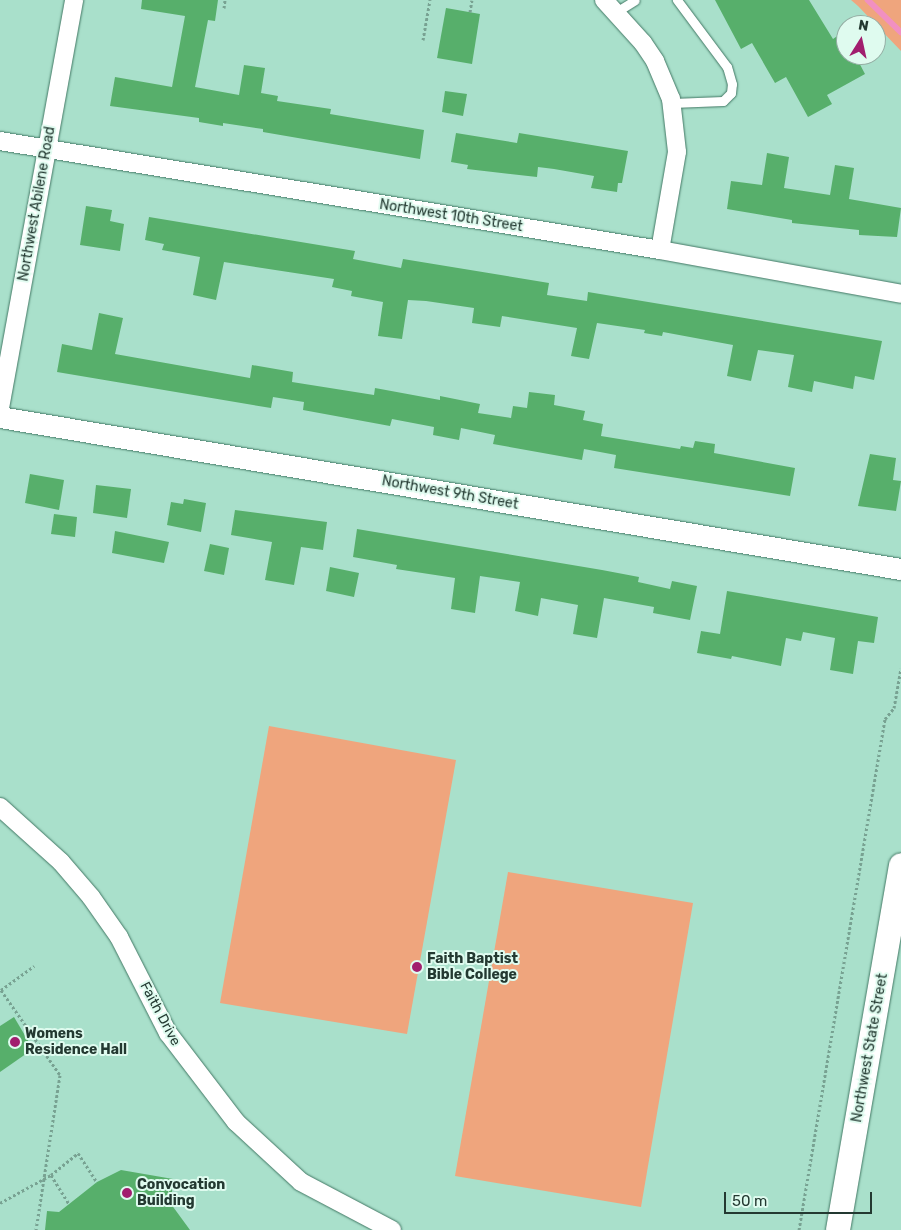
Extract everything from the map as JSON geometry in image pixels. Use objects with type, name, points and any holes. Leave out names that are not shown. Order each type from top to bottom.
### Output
[{"type":"main road","name":"Northwest State Street","points":[[838,1230],[901,865]]},
{"type":"street","name":"Northwest Abilene Road","points":[[0,408],[74,0]]},
{"type":"street","points":[[610,6],[655,61],[672,103],[677,152],[660,250]]},
{"type":"street","name":"Northwest 10th Street","points":[[0,141],[660,250],[901,294]]},
{"type":"street","name":"Northwest 9th Street","points":[[0,417],[901,570]]},
{"type":"street","name":"Faith Drive","points":[[0,807],[61,862],[91,897],[119,937],[168,1033],[236,1122],[301,1182],[392,1230]]},
{"type":"lane","points":[[610,6],[635,0]]},
{"type":"lane","points":[[672,103],[724,102],[731,94],[732,84],[727,68],[677,0]]},
{"type":"path","points":[[224,8],[225,0]]},
{"type":"path","points":[[423,40],[430,0]]},
{"type":"path","points":[[470,12],[472,0]]},
{"type":"path","points":[[799,1230],[885,719],[894,708],[901,669]]},
{"type":"path","points":[[34,966],[0,991],[60,1075],[46,1178],[36,1230]]},
{"type":"path","points":[[27,1035],[30,1031]]},
{"type":"path","points":[[0,1203],[51,1175],[78,1153],[97,1182]]},
{"type":"path","points":[[51,1175],[69,1204]]},
{"type":"shaded area","points":[[851,0],[901,0],[901,51],[886,35],[886,15],[867,15]]},
{"type":"shaded area","points":[[269,726],[456,760],[407,1034],[220,1003]]},
{"type":"shaded area","points":[[508,872],[693,903],[641,1207],[455,1176]]},
{"type":"building","points":[[142,0],[218,0],[215,21],[208,20],[195,87],[239,95],[244,65],[265,68],[261,93],[278,96],[277,101],[331,109],[330,114],[424,130],[420,159],[263,132],[263,129],[223,123],[223,126],[199,122],[199,118],[110,106],[115,77],[172,87],[185,16],[141,9]]},
{"type":"building","points":[[715,0],[809,0],[833,39],[836,37],[836,65],[860,65],[865,74],[827,95],[832,104],[808,117],[786,77],[775,83],[752,43],[741,49]]},
{"type":"building","points":[[446,8],[480,14],[472,64],[437,58]]},
{"type":"building","points":[[445,91],[467,94],[463,116],[442,112]]},
{"type":"building","points":[[456,133],[517,143],[519,133],[628,151],[622,183],[618,183],[617,192],[591,188],[594,176],[554,169],[538,167],[537,177],[467,169],[468,165],[451,162]]},
{"type":"building","points":[[767,153],[789,157],[784,188],[830,195],[835,165],[854,168],[849,199],[901,208],[897,237],[859,235],[859,230],[792,223],[792,220],[727,209],[731,181],[762,185]]},
{"type":"building","points":[[86,206],[112,210],[110,221],[124,224],[120,251],[80,245]]},
{"type":"building","points":[[149,217],[355,251],[353,259],[401,268],[403,259],[549,283],[547,295],[587,301],[588,292],[882,341],[874,380],[855,376],[853,389],[814,381],[812,392],[788,387],[794,355],[758,350],[751,381],[727,376],[733,345],[663,332],[662,336],[644,333],[645,330],[597,323],[589,359],[571,356],[577,328],[502,316],[500,327],[472,323],[474,308],[426,301],[408,300],[402,339],[378,336],[383,302],[351,296],[352,291],[332,287],[334,279],[224,262],[216,300],[193,295],[200,257],[162,250],[164,244],[145,240]]},
{"type":"building","points":[[99,313],[123,318],[115,354],[250,378],[252,365],[293,372],[292,382],[374,395],[375,388],[440,400],[440,396],[480,404],[478,413],[511,418],[513,406],[527,408],[529,392],[555,395],[554,405],[585,411],[583,420],[603,424],[601,436],[680,449],[681,446],[693,448],[695,441],[715,444],[714,453],[795,468],[790,496],[614,468],[616,455],[584,449],[582,460],[493,444],[495,435],[461,428],[459,440],[433,435],[434,427],[392,419],[390,426],[303,410],[304,402],[273,397],[271,408],[57,372],[62,344],[92,350]]},
{"type":"building","points":[[870,454],[896,458],[893,480],[901,481],[896,511],[858,506]]},
{"type":"building","points":[[30,474],[64,480],[59,510],[25,503]]},
{"type":"building","points":[[96,485],[131,489],[127,518],[93,513]]},
{"type":"building","points":[[184,499],[206,503],[201,532],[167,525],[171,502],[183,504]]},
{"type":"building","points":[[235,510],[327,522],[323,550],[301,547],[294,585],[265,580],[272,542],[231,535]]},
{"type":"building","points":[[54,514],[77,517],[75,537],[51,534]]},
{"type":"building","points":[[357,529],[639,577],[638,582],[670,589],[672,581],[697,586],[690,620],[653,613],[654,607],[604,598],[597,638],[573,634],[578,605],[541,598],[538,616],[515,611],[520,582],[480,576],[475,613],[451,609],[455,578],[396,569],[397,565],[353,557]]},
{"type":"building","points":[[115,531],[169,542],[164,563],[112,553]]},
{"type":"building","points":[[210,544],[229,548],[224,575],[204,571]]},
{"type":"building","points":[[330,567],[359,573],[354,597],[326,591]]},
{"type":"building","points":[[727,591],[878,617],[874,643],[858,641],[853,674],[830,670],[835,638],[803,632],[801,641],[786,638],[781,666],[732,656],[731,659],[697,653],[701,631],[720,634]]},
{"type":"building","name":"Womens Residence Hall","points":[[14,1017],[33,1049],[0,1072],[0,1026]]},
{"type":"building","name":"Convocation Building","points":[[121,1170],[173,1179],[171,1204],[190,1230],[45,1230],[47,1211],[59,1212],[97,1182]]},
{"type":"waterway","points":[[868,0],[901,32]]},
{"type":"place","name":"Faith Baptist Bible College","points":[[417,967]]},
{"type":"place","name":"Womens Residence Hall","points":[[15,1042]]},
{"type":"place","name":"Convocation Building","points":[[127,1193]]}]
